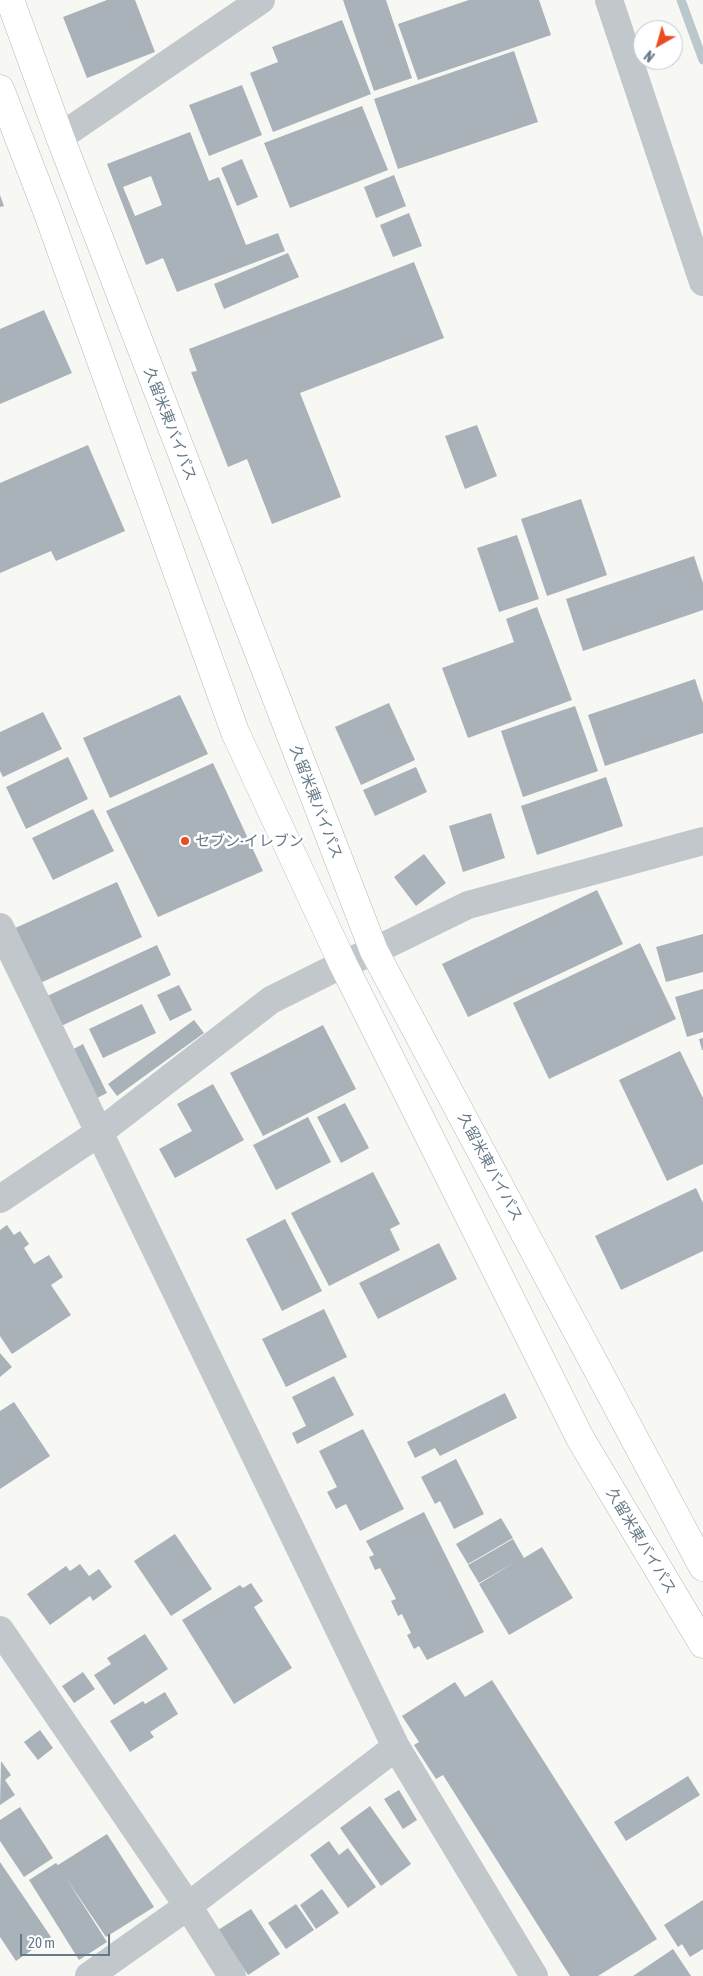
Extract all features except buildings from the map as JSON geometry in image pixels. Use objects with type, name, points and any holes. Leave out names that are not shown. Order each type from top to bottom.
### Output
[{"type":"highway","name":"久留米東バイパス","points":[[10,0],[60,137],[374,951],[703,1567]]},
{"type":"highway","name":"久留米東バイパス","points":[[0,89],[46,208],[235,732],[343,964],[580,1438],[703,1644]]},
{"type":"street","points":[[60,137],[261,0]]},
{"type":"street","points":[[609,0],[703,282]]},
{"type":"street","points":[[0,1199],[100,1132],[271,1000],[468,905],[703,841]]},
{"type":"street","points":[[0,927],[396,1747],[534,1976]]},
{"type":"street","points":[[0,1630],[188,1906],[232,1976]]},
{"type":"street","points":[[88,1976],[188,1906],[396,1747]]},
{"type":"waterway","points":[[681,0],[703,60]]},
{"type":"place","name":"セブン-イレブン","points":[[185,841]]}]
